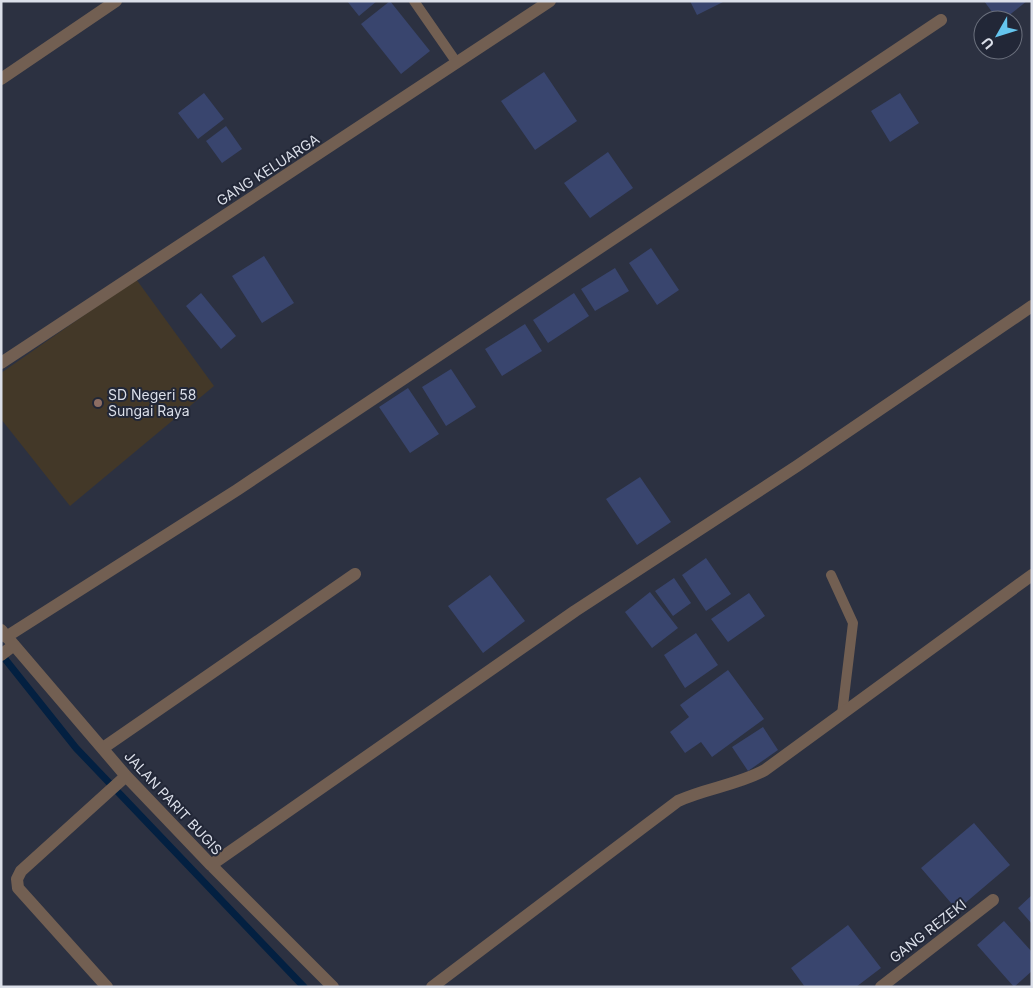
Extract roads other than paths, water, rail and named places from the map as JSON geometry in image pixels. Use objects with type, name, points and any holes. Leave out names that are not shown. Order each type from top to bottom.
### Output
[{"type":"street","points":[[1,79],[116,1]]},
{"type":"street","name":"GANG KELUARGA","points":[[2,362],[550,1]]},
{"type":"street","points":[[1,656],[7,637],[237,490],[942,20]]},
{"type":"street","points":[[211,865],[575,611],[797,466],[1032,306]]},
{"type":"street","points":[[103,748],[355,574]]},
{"type":"street","points":[[432,987],[678,802],[695,793],[750,778],[765,770],[1032,575]]},
{"type":"street","name":"JALAN PARIT BUGIS","points":[[7,637],[126,776],[211,865],[333,987]]},
{"type":"street","points":[[107,987],[18,888],[17,879],[21,871],[126,776]]},
{"type":"street","name":"GANG REZEKI","points":[[881,987],[993,900]]},
{"type":"lane","points":[[414,1],[457,63]]},
{"type":"lane","points":[[831,575],[853,623],[842,714]]},
{"type":"waterway","points":[[1,654],[76,748],[304,987]]},
{"type":"place","name":"SD Negeri 58 Sungai Raya","points":[[98,403]]}]
